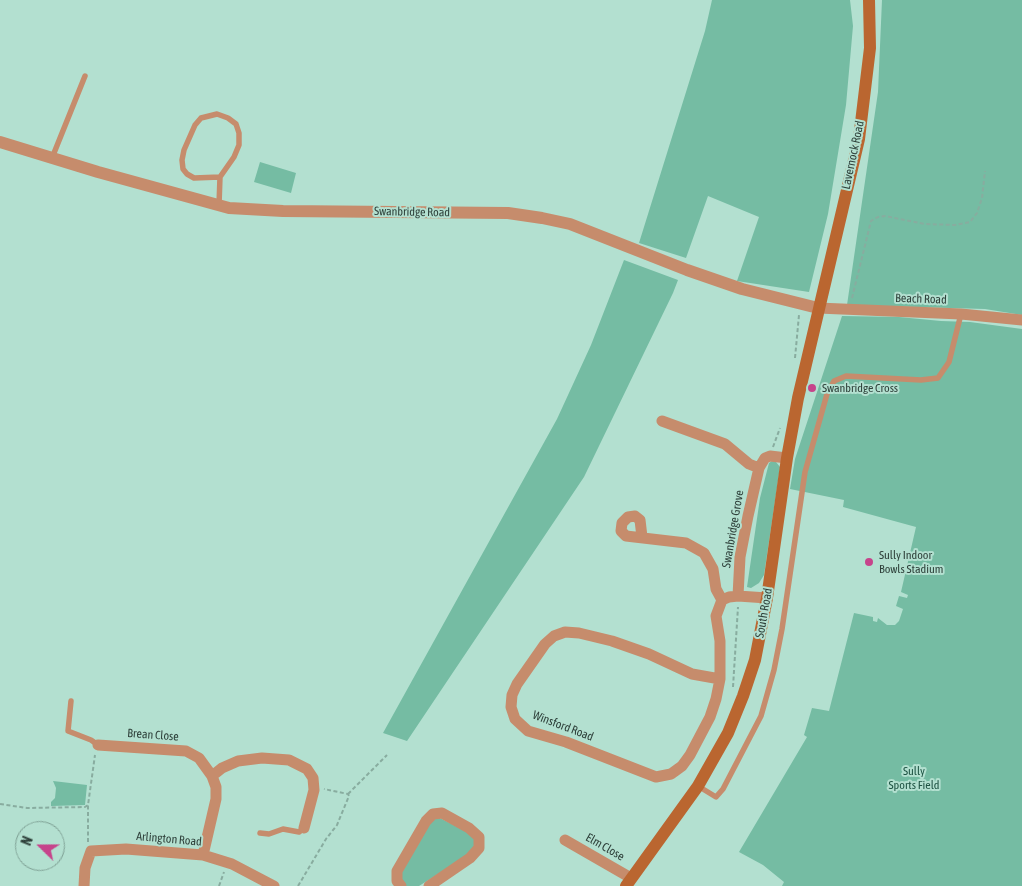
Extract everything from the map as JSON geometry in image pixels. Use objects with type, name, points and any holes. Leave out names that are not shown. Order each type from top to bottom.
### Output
[{"type":"main road","name":"Lavernock Road","points":[[818,308],[859,139],[870,48],[870,0]]},
{"type":"main road","name":"South Road","points":[[628,882],[698,786],[728,733],[743,696],[754,660],[767,598],[787,458],[818,308]]},
{"type":"street","name":"Swanbridge Road","points":[[0,142],[229,208],[283,211],[508,213],[542,218],[570,224],[687,270],[742,289],[818,308]]},
{"type":"street","name":"Beach Road","points":[[818,308],[961,314],[1022,320]]},
{"type":"street","points":[[662,421],[725,444],[749,464],[759,468]]},
{"type":"street","points":[[770,456],[787,458]]},
{"type":"street","name":"Swanbridge Grove","points":[[738,596],[740,557],[748,516],[759,468],[765,458],[770,456]]},
{"type":"street","points":[[642,537],[686,543],[704,553],[712,569],[716,589],[722,600],[738,596],[767,598]]},
{"type":"street","name":"Winsford Road","points":[[720,679],[692,674],[650,654],[612,642],[579,633],[565,632],[554,636],[545,644],[517,684],[512,695],[511,707],[515,719],[528,731],[574,745],[656,778],[671,774],[682,766],[710,717],[716,699],[720,679],[720,641],[716,616],[722,600]]},
{"type":"street","name":"Brean Close","points":[[98,745],[186,751],[199,758],[212,776]]},
{"type":"street","points":[[203,855],[216,799],[216,787],[212,776],[222,768],[238,761],[274,758],[289,760],[307,769],[313,778],[314,787],[304,828]]},
{"type":"street","points":[[401,886],[397,881],[397,871],[426,820],[433,814],[442,813],[469,828],[479,837],[479,848],[470,858],[429,886]]},
{"type":"street","name":"Elm Close","points":[[566,840],[628,882]]},
{"type":"street","name":"Arlington Road","points":[[91,851],[126,849],[203,855],[228,863],[274,886]]},
{"type":"street","points":[[84,886],[85,868],[91,851]]},
{"type":"lane","points":[[52,158],[85,76]]},
{"type":"lane","points":[[219,205],[220,177],[239,145],[239,133],[236,124],[228,118],[217,114],[201,118],[184,150],[182,160],[183,169],[194,178],[220,177]]},
{"type":"lane","points":[[698,786],[716,797],[723,789],[761,716],[774,670],[782,629],[805,472],[827,394],[834,381],[846,376],[921,380],[938,378],[949,362],[961,314]]},
{"type":"lane","points":[[71,701],[68,731],[91,740],[98,745]]},
{"type":"lane","points":[[260,833],[269,834],[283,829],[299,832],[304,828]]},
{"type":"path","points":[[849,310],[871,221],[885,216],[925,224],[955,225],[970,222],[977,213],[982,198],[985,171]]},
{"type":"path","points":[[794,366],[800,304]]},
{"type":"path","points":[[770,456],[783,422]]},
{"type":"path","points":[[91,851],[88,847],[88,805],[91,777],[98,745]]},
{"type":"path","points":[[298,886],[326,839],[337,825],[349,796],[348,794],[387,754]]},
{"type":"path","points":[[314,787],[348,794]]},
{"type":"path","points":[[0,804],[27,808],[85,807],[88,805]]},
{"type":"path","points":[[219,886],[228,863]]},
{"type":"green space","points":[[712,0],[850,0],[853,26],[846,105],[828,214],[809,292],[737,281],[759,217],[708,196],[686,258],[639,243],[705,31]]},
{"type":"green space","points":[[882,0],[1022,0],[1022,315],[985,309],[847,305],[878,92]]},
{"type":"green space","points":[[260,162],[296,173],[291,193],[254,182]]},
{"type":"green space","points":[[624,260],[678,280],[584,477],[407,741],[383,733],[557,419],[591,345]]},
{"type":"green space","name":"Sully Sports Field","points":[[842,316],[899,317],[970,322],[1022,329],[1022,886],[782,886],[784,882],[763,865],[739,852],[807,737],[804,735],[812,708],[829,711],[854,613],[873,617],[873,621],[877,622],[878,618],[887,625],[895,625],[899,621],[903,609],[896,606],[899,596],[907,598],[908,595],[901,592],[916,527],[843,507],[844,500],[790,489],[795,459]]},
{"type":"green space","points":[[772,461],[776,462],[780,467],[764,575],[759,583],[751,588],[747,587],[760,498],[769,463]]},
{"type":"green space","points":[[53,781],[87,785],[85,805],[51,806],[51,802],[55,798],[56,788]]},
{"type":"green space","points":[[438,817],[471,834],[475,839],[475,847],[470,854],[419,886],[406,886],[402,881],[402,872],[430,822]]},
{"type":"place","name":"Swanbridge Cross","points":[[812,388]]},
{"type":"place","name":"Sully Indoor Bowls Stadium","points":[[869,562]]}]
